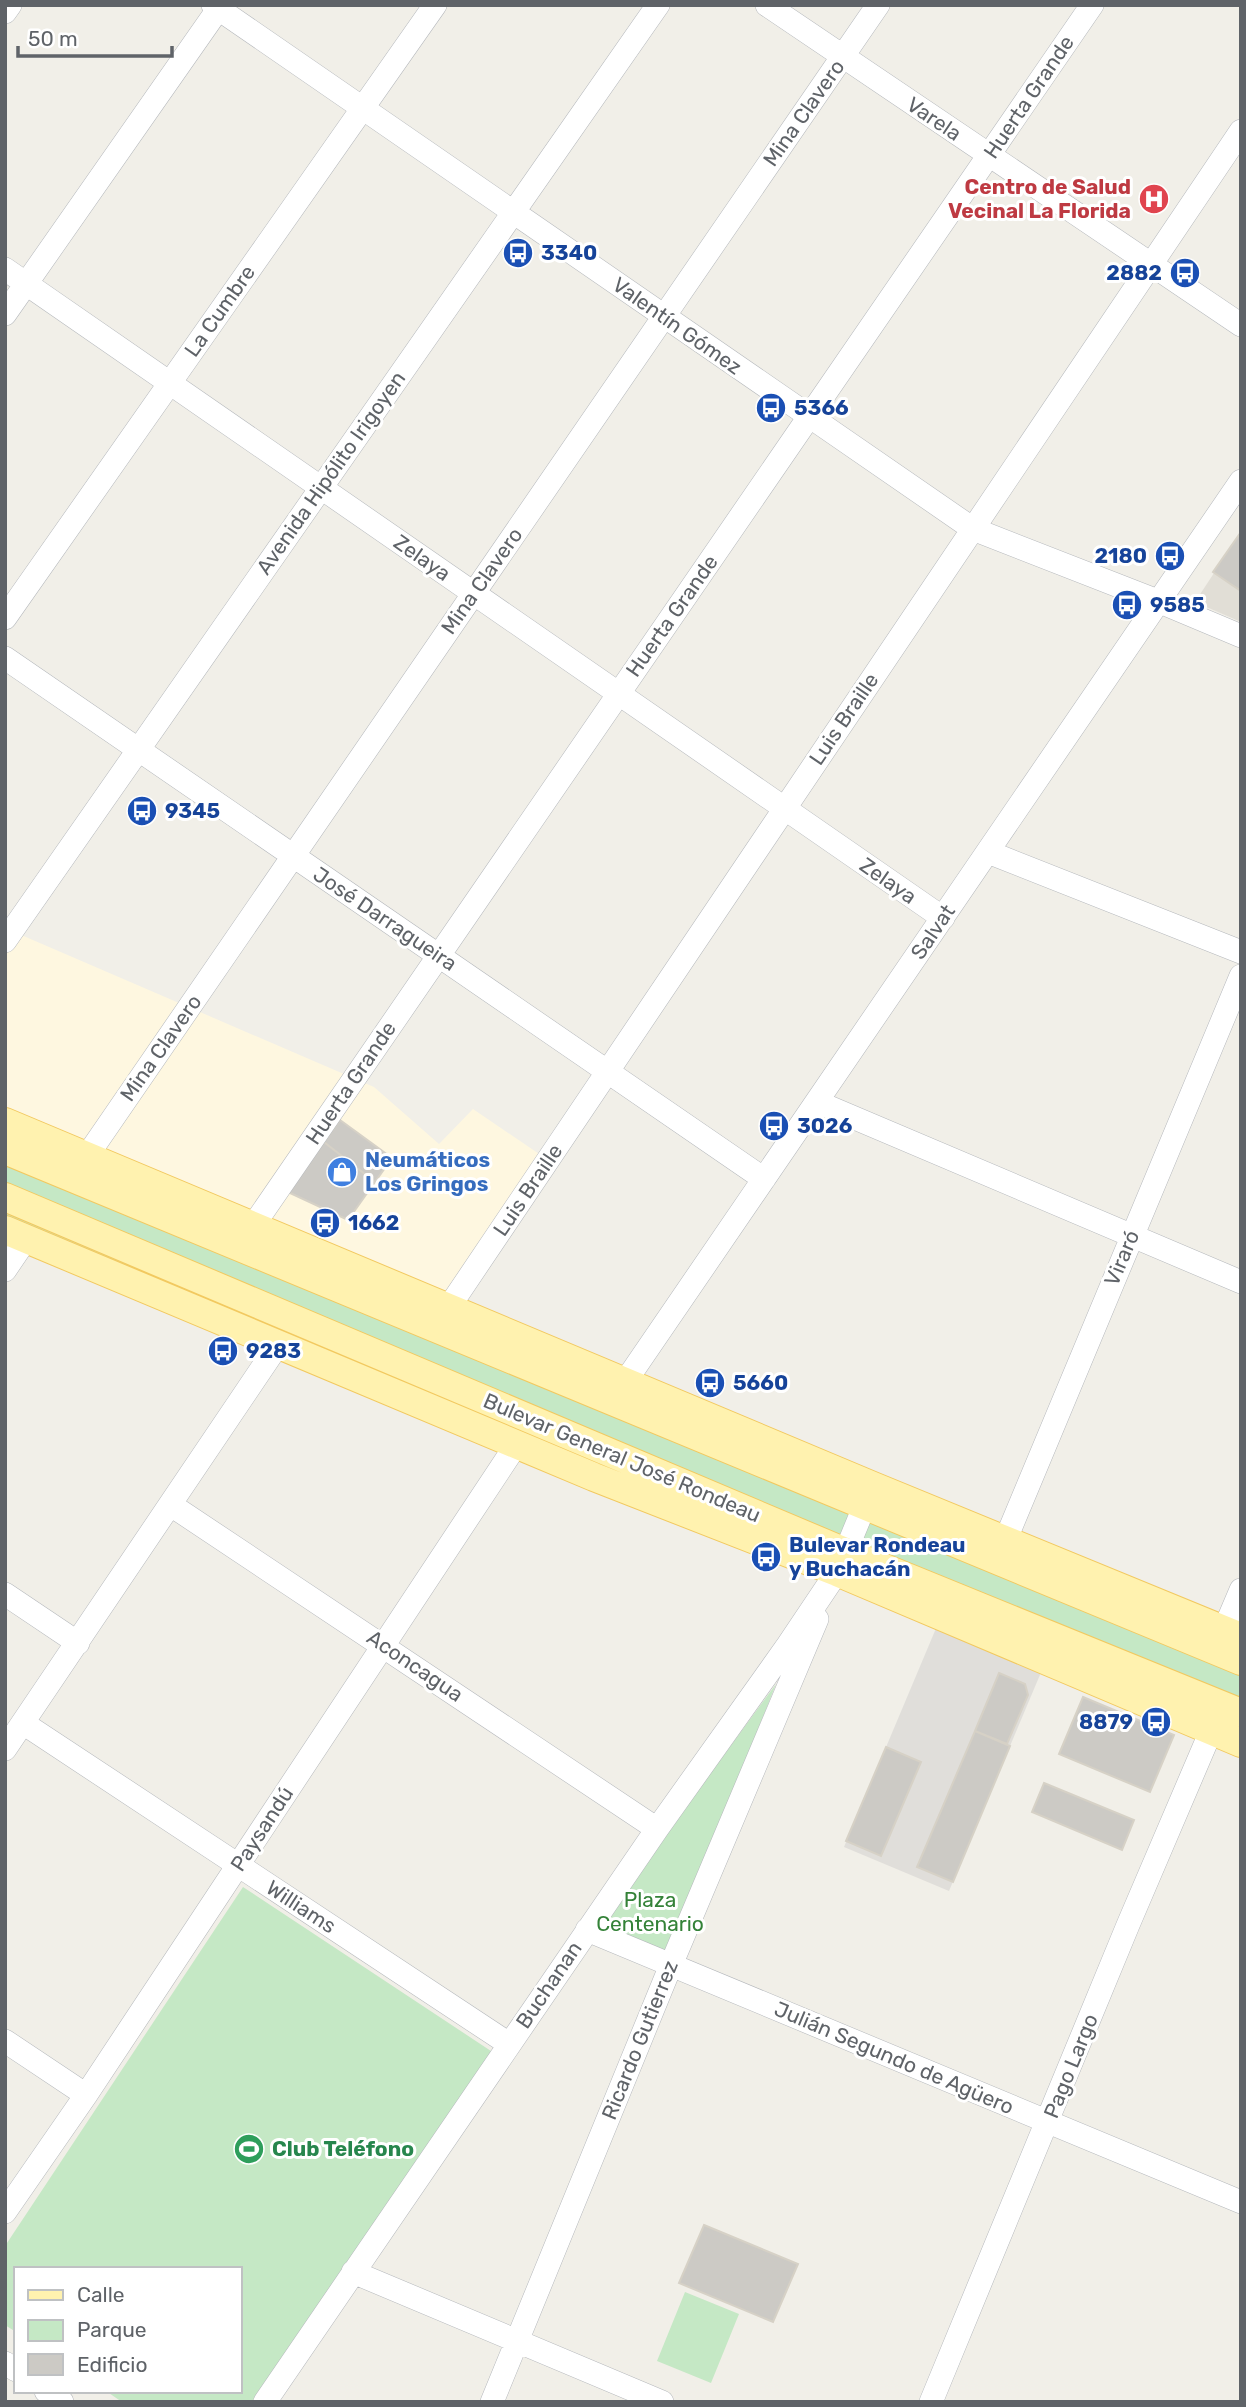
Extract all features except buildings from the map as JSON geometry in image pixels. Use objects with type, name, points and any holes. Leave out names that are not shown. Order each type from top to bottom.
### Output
[{"type":"main road","points":[[5,1122],[625,1382],[869,1496],[1241,1661]]},
{"type":"main road","points":[[5,1150],[211,1235],[869,1496],[1005,1541],[1233,1633]]},
{"type":"main road","points":[[156,1186],[211,1235]]},
{"type":"main road","name":"Bulevar General José Rondeau","points":[[5,1196],[433,1377],[1211,1731],[1241,1742]]},
{"type":"main road","name":"Bulevar General José Rondeau","points":[[16,1235],[594,1477],[841,1562],[1241,1713]]},
{"type":"main road","points":[[433,1377],[594,1477]]},
{"type":"main road","points":[[1149,1601],[1241,1654]]},
{"type":"street","points":[[5,12],[10,5]]},
{"type":"street","name":"La Cumbre","points":[[5,618],[435,5]]},
{"type":"street","name":"Avenida Hipólito Irigoyen","points":[[5,941],[658,5]]},
{"type":"street","name":"Varela","points":[[767,5],[1241,325]]},
{"type":"street","name":"Mina Clavero","points":[[87,1156],[878,5]]},
{"type":"street","name":"Huerta Grande","points":[[253,1226],[1092,5]]},
{"type":"street","points":[[5,314],[217,6]]},
{"type":"street","name":"Valentín Gómez","points":[[217,6],[362,109],[973,529],[1241,636]]},
{"type":"street","name":"Luis Braille","points":[[449,1307],[1241,131]]},
{"type":"street","name":"Zelaya","points":[[5,269],[943,918]]},
{"type":"street","name":"Salvat","points":[[625,1382],[1241,481]]},
{"type":"street","name":"José Darragueira","points":[[5,659],[764,1179]]},
{"type":"street","points":[[988,852],[1241,952]]},
{"type":"street","name":"Viraró","points":[[1005,1541],[1241,975]]},
{"type":"street","points":[[817,1102],[1241,1282]]},
{"type":"street","points":[[5,1270],[16,1235]]},
{"type":"street","points":[[5,1749],[277,1346]]},
{"type":"street","name":"Paysandú","points":[[5,2212],[86,2095],[516,1445]]},
{"type":"street","name":"Ricardo Gutierrez","points":[[492,2402],[671,1965],[795,1649],[841,1562],[869,1496]]},
{"type":"street","name":"Aconcagua","points":[[171,1505],[657,1829]]},
{"type":"street","points":[[1233,1633],[1241,1590]]},
{"type":"street","points":[[5,1594],[78,1643]]},
{"type":"street","name":"Buchanan","points":[[265,2402],[657,1829],[795,1649]]},
{"type":"street","name":"Williams","points":[[23,1723],[509,2044]]},
{"type":"street","name":"Pago Largo","points":[[931,2402],[1211,1731]]},
{"type":"street","name":"Julián Segundo de Agüero","points":[[587,1930],[1241,2202]]},
{"type":"street","points":[[5,2040],[86,2095]]},
{"type":"street","points":[[353,2272],[662,2402]]},
{"type":"shaded area","points":[[1241,532],[1241,622],[1195,602]]},
{"type":"shaded area","points":[[5,928],[374,1087],[439,1144],[473,1109],[548,1160],[394,1395],[26,1240],[5,1270]]},
{"type":"shaded area","points":[[937,1626],[1042,1670],[949,1891],[844,1847]]},
{"type":"green space","points":[[5,1122],[1241,1637],[1241,1743],[5,1230]]},
{"type":"green space","name":"Plaza Centenario","points":[[776,1684],[668,1957],[597,1928]]},
{"type":"green space","name":"Club Teléfono","points":[[243,1887],[494,2053],[257,2402],[122,2402],[109,2393],[242,2393],[242,2267],[14,2267],[14,2331],[5,2325],[5,2246]]},
{"type":"green space","points":[[685,2292],[739,2314],[711,2383],[657,2361]]},
{"type":"place","name":"Centro de Salud Vecinal La Florida","points":[[1154,199]]},
{"type":"place","name":"3340","points":[[518,253]]},
{"type":"place","name":"2882","points":[[1185,273]]},
{"type":"place","name":"5366","points":[[771,408]]},
{"type":"place","name":"2180","points":[[1170,556]]},
{"type":"place","name":"9585","points":[[1127,605]]},
{"type":"place","name":"9345","points":[[142,811]]},
{"type":"place","name":"3026","points":[[774,1126]]},
{"type":"place","name":"Neumáticos Los Gringos","points":[[342,1172]]},
{"type":"place","name":"1662","points":[[325,1223]]},
{"type":"place","name":"9283","points":[[223,1351]]},
{"type":"place","name":"5660","points":[[710,1383]]},
{"type":"place","name":"Bulevar Rondeau y Buchacán","points":[[766,1557]]},
{"type":"place","name":"8879","points":[[1156,1722]]},
{"type":"place","name":"Club Teléfono","points":[[249,2149]]}]
